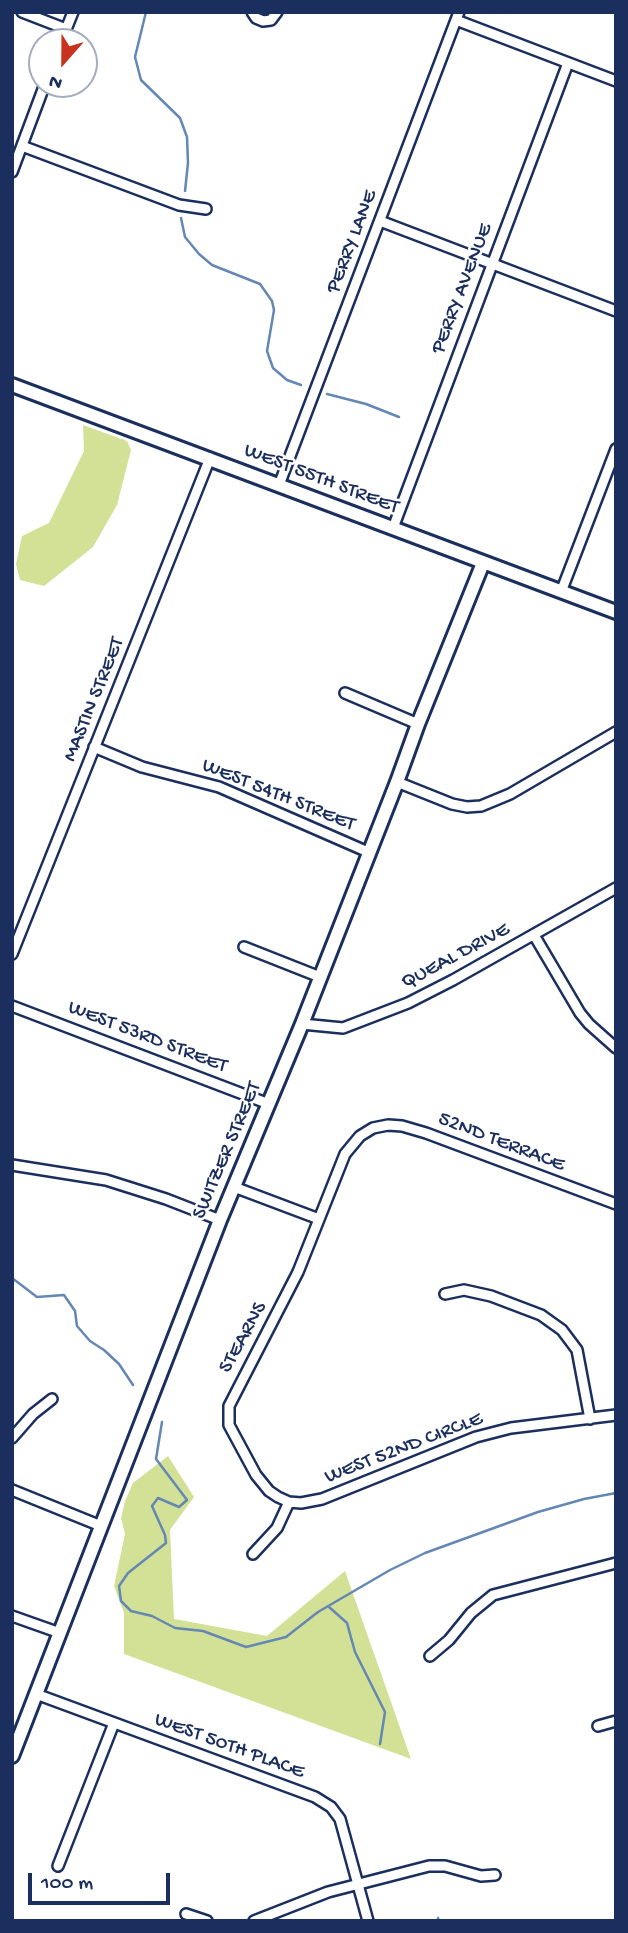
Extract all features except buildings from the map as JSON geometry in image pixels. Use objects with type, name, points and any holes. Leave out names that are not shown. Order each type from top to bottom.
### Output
[{"type":"street","points":[[22,12],[63,28]]},
{"type":"street","points":[[250,13],[259,20],[267,21],[277,12]]},
{"type":"street","points":[[457,16],[616,81]]},
{"type":"street","name":"PERRY LANE","points":[[279,485],[457,16]]},
{"type":"street","name":"PERRY AVENUE","points":[[393,528],[568,63]]},
{"type":"street","points":[[13,165],[40,98]]},
{"type":"street","points":[[22,146],[178,205],[206,209]]},
{"type":"street","points":[[380,221],[616,311]]},
{"type":"street","name":"WEST 55TH STREET","points":[[12,385],[616,612]]},
{"type":"street","points":[[561,592],[616,449]]},
{"type":"street","name":"MASTIN STREET","points":[[12,954],[210,458]]},
{"type":"street","name":"SWITZER STREET","points":[[12,1756],[220,1220],[302,1024],[483,563]]},
{"type":"street","points":[[345,693],[418,724]]},
{"type":"street","points":[[397,782],[452,804],[481,806],[510,794],[616,732]]},
{"type":"street","name":"WEST 54TH STREET","points":[[94,747],[142,767],[219,787],[368,852]]},
{"type":"street","name":"QUEAL DRIVE","points":[[302,1024],[343,1028],[384,1013],[453,980],[616,888]]},
{"type":"street","points":[[534,935],[589,1024],[616,1048]]},
{"type":"street","points":[[243,947],[320,977]]},
{"type":"street","name":"WEST 53RD STREET","points":[[12,1006],[269,1104]]},
{"type":"street","name":"52ND TERRACE","points":[[373,1128],[402,1126],[426,1133],[616,1204]]},
{"type":"street","name":"STEARNS","points":[[289,1502],[269,1491],[256,1475],[229,1425],[229,1406],[298,1272],[345,1154],[360,1136],[373,1128]]},
{"type":"street","points":[[12,1165],[106,1181],[166,1199],[220,1220]]},
{"type":"street","points":[[234,1187],[319,1219]]},
{"type":"street","points":[[445,1294],[464,1290],[476,1292],[533,1312],[562,1330],[577,1350],[590,1419]]},
{"type":"street","points":[[12,1438],[33,1414],[51,1399]]},
{"type":"street","name":"WEST 52ND CIRCLE","points":[[289,1502],[322,1499],[476,1437],[524,1426],[616,1415]]},
{"type":"street","points":[[12,1490],[102,1526]]},
{"type":"street","points":[[253,1554],[277,1528],[289,1502]]},
{"type":"street","points":[[430,1656],[449,1640],[471,1613],[493,1595],[616,1563]]},
{"type":"street","points":[[12,1615],[60,1633]]},
{"type":"street","name":"WEST 50TH PLACE","points":[[36,1694],[315,1797],[331,1807],[340,1819],[368,1921]]},
{"type":"street","points":[[598,1726],[616,1721]]},
{"type":"street","points":[[58,1867],[114,1723]]},
{"type":"street","points":[[254,1921],[295,1903],[429,1866],[445,1866],[481,1876],[495,1875]]},
{"type":"street","points":[[186,1914],[207,1921]]},
{"type":"green space","points":[[83,425],[127,441],[131,450],[117,505],[93,547],[44,586],[20,580],[16,564],[22,536],[49,523],[84,451]]},
{"type":"green space","points":[[168,1456],[194,1497],[170,1530],[174,1619],[267,1636],[345,1571],[411,1759],[124,1654],[124,1613],[114,1586],[125,1534],[121,1518],[133,1483]]},
{"type":"waterway","points":[[146,12],[135,57],[141,80],[180,118],[187,137],[185,191]]},
{"type":"waterway","points":[[181,218],[185,237],[212,265],[260,284],[272,301],[274,310],[267,351],[273,368],[287,380],[301,385]]},
{"type":"waterway","points":[[327,394],[366,404],[399,417]]},
{"type":"waterway","points":[[12,1278],[37,1297],[64,1295],[75,1311],[77,1326],[90,1341],[119,1364],[133,1385]]},
{"type":"waterway","points":[[162,1422],[156,1459],[187,1500],[179,1507],[158,1498],[152,1506],[166,1543],[128,1573],[119,1586],[121,1601],[131,1611],[152,1616],[175,1628],[203,1631],[246,1647],[286,1637],[318,1612],[425,1553],[538,1512],[616,1493]]},
{"type":"waterway","points":[[329,1607],[347,1623],[355,1652],[385,1712],[380,1744]]}]
